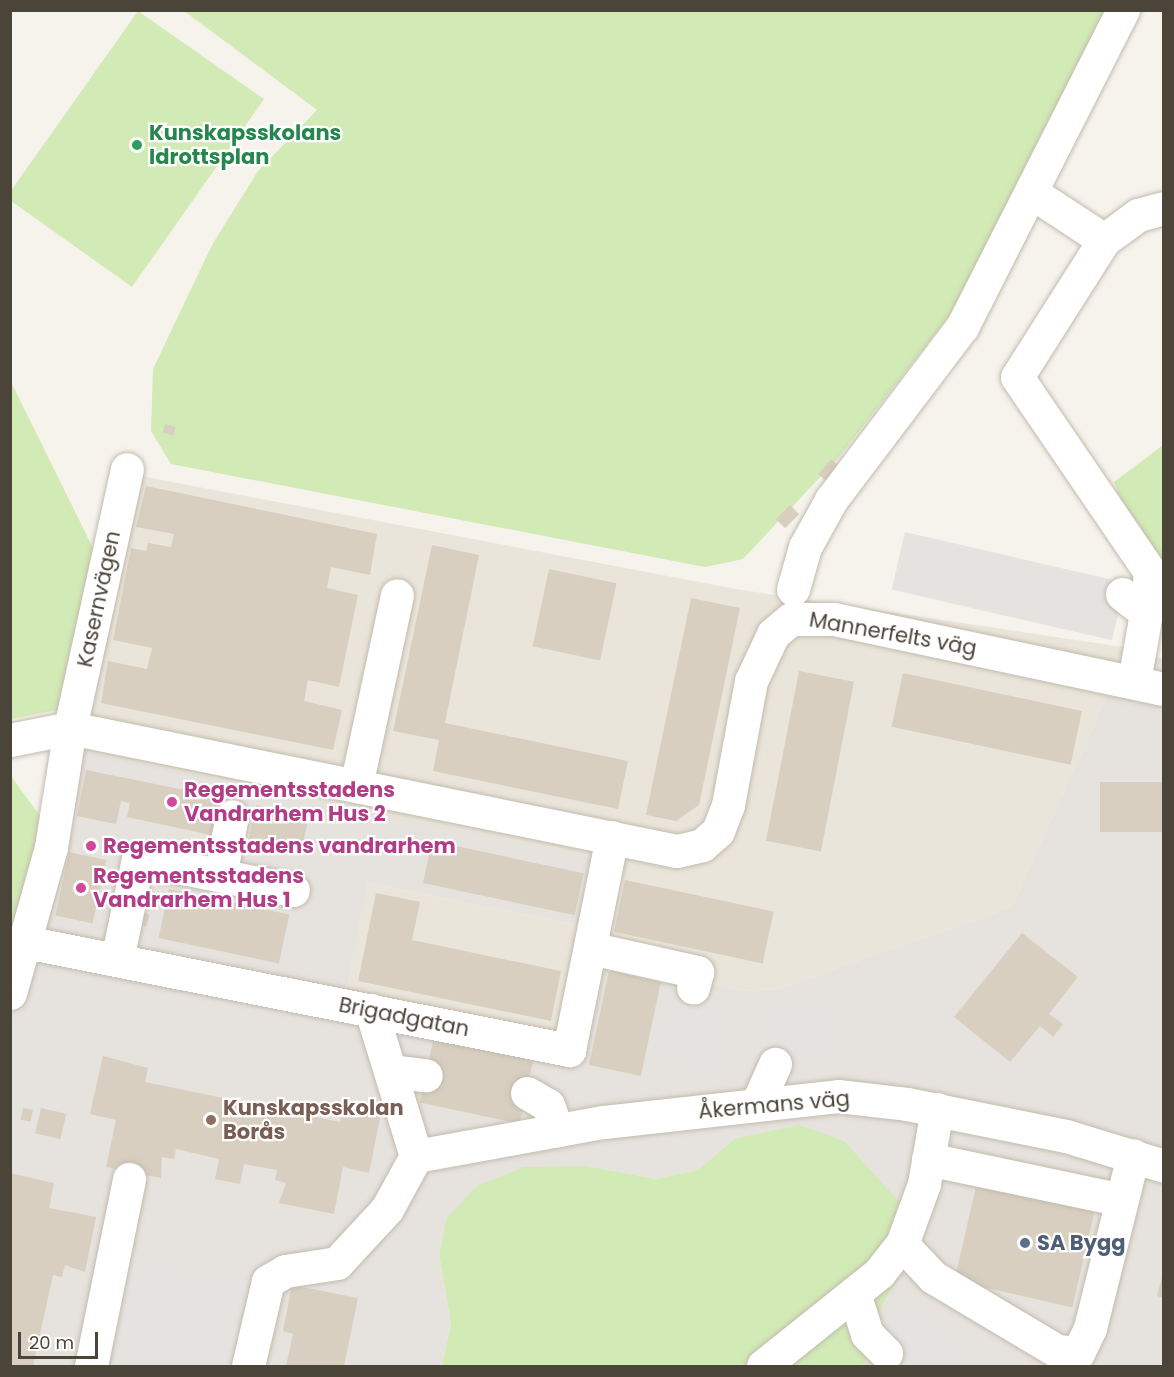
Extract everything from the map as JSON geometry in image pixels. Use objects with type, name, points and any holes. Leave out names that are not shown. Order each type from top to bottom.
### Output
[{"type":"street","points":[[793,589],[805,547],[831,500],[962,327],[1034,194],[1123,10]]},
{"type":"street","points":[[1034,194],[1104,240]]},
{"type":"street","points":[[1149,685],[1134,603],[1150,572],[1017,376],[1104,240],[1138,215],[1164,208]]},
{"type":"street","name":"Kasernvägen","points":[[70,728],[127,470]]},
{"type":"street","points":[[356,786],[397,595]]},
{"type":"street","name":"Mannerfelts väg","points":[[70,728],[677,851],[702,845],[718,831],[728,805],[751,681],[773,633],[790,619],[834,619],[1149,685]]},
{"type":"street","points":[[10,740],[70,728],[51,847],[10,993]]},
{"type":"street","points":[[220,876],[232,816]]},
{"type":"street","name":"Brigadgatan","points":[[25,942],[569,1050],[612,837]]},
{"type":"street","points":[[117,960],[138,859],[293,890]]},
{"type":"street","points":[[590,948],[697,972],[693,988]]},
{"type":"street","points":[[248,1366],[268,1281],[285,1270],[337,1263],[387,1209],[416,1156],[370,1010]]},
{"type":"street","points":[[757,1104],[775,1065]]},
{"type":"street","points":[[390,1071],[426,1075]]},
{"type":"street","points":[[527,1093],[548,1105],[558,1130]]},
{"type":"street","name":"Åkermans väg","points":[[416,1156],[558,1130],[757,1104],[838,1096],[937,1109],[1133,1155],[1164,1166]]},
{"type":"street","points":[[764,1366],[854,1293],[902,1244],[928,1159],[937,1109]]},
{"type":"street","points":[[902,1244],[933,1277],[1057,1351],[1078,1353],[1090,1328],[1133,1155]]},
{"type":"street","points":[[928,1159],[1122,1200]]},
{"type":"street","points":[[92,1366],[129,1179]]},
{"type":"street","points":[[854,1293],[867,1334],[885,1353]]},
{"type":"shaded area","points":[[130,474],[736,589],[1129,648],[1012,907],[778,989],[742,991],[595,957],[574,1058],[346,993],[368,883],[578,925],[70,749]]},
{"type":"shaded area","points":[[905,532],[1125,583],[1112,640],[892,589]]},
{"type":"shaded area","points":[[1129,648],[1163,659],[1163,1366],[864,1366],[883,1304],[903,1269],[734,1139],[698,1170],[656,1179],[587,1166],[446,1219],[439,1255],[451,1323],[442,1366],[11,1366],[11,1019],[70,749],[592,858],[578,925],[368,883],[346,993],[574,1058],[595,957],[742,991],[778,989],[1012,907]]},
{"type":"shaded area","points":[[666,982],[734,997],[717,1077],[649,1062]]},
{"type":"shaded area","points":[[834,998],[836,1066],[775,1064],[754,1056],[764,1003],[784,1009]]},
{"type":"shaded area","points":[[123,1255],[261,1284],[244,1366],[100,1366]]},
{"type":"shaded area","points":[[903,1302],[969,1339],[960,1366],[891,1366],[893,1315]]},
{"type":"green space","name":"Kunskapsskolans Idrottsplan","points":[[138,11],[264,99],[132,287],[11,201],[10,192]]},
{"type":"green space","points":[[184,11],[1111,11],[959,303],[840,456],[743,559],[705,567],[171,464],[151,431],[153,369],[212,245],[258,171],[317,110]]},
{"type":"green space","points":[[10,380],[93,548],[58,710],[11,719]]},
{"type":"green space","points":[[1163,445],[1163,609],[1114,482]]},
{"type":"green space","points":[[11,776],[43,820],[11,948]]},
{"type":"green space","points":[[799,1125],[844,1141],[904,1207],[903,1269],[883,1304],[864,1366],[442,1366],[451,1323],[439,1255],[446,1219],[477,1186],[524,1167],[587,1166],[656,1179],[698,1170],[734,1139]]},
{"type":"building","points":[[165,424],[176,427],[173,436],[163,433]]},
{"type":"building","points":[[831,459],[843,469],[830,485],[818,474]]},
{"type":"building","points":[[146,486],[377,534],[370,575],[331,567],[327,588],[358,595],[339,687],[308,680],[304,701],[342,710],[333,750],[101,703],[108,661],[147,669],[152,648],[113,640],[131,548],[146,551],[148,543],[171,547],[174,534],[136,527]]},
{"type":"building","points":[[790,505],[799,514],[785,528],[776,519]]},
{"type":"building","points":[[432,545],[479,555],[445,723],[628,761],[618,809],[433,771],[439,740],[393,731]]},
{"type":"building","points":[[549,569],[616,583],[600,661],[533,646]]},
{"type":"building","points":[[691,598],[740,608],[699,805],[676,821],[646,815]]},
{"type":"building","points":[[799,671],[854,682],[821,852],[766,841]]},
{"type":"building","points":[[903,673],[1082,711],[1071,765],[892,727]]},
{"type":"building","name":"Regementsstadens Vandrarhem Hus 2","points":[[86,770],[219,797],[211,835],[127,817],[130,803],[121,801],[116,824],[77,816]]},
{"type":"building","points":[[1100,782],[1164,782],[1164,832],[1100,832]]},
{"type":"building","points":[[256,805],[309,816],[301,853],[248,842]]},
{"type":"building","points":[[432,841],[584,873],[575,915],[423,883]]},
{"type":"building","name":"Regementsstadens Vandrarhem Hus 1","points":[[69,852],[106,860],[93,923],[55,916]]},
{"type":"building","points":[[625,880],[774,912],[763,963],[614,932]]},
{"type":"building","points":[[169,889],[289,915],[279,963],[159,938]]},
{"type":"building","points":[[376,893],[420,902],[412,940],[561,971],[551,1021],[358,981]]},
{"type":"building","points":[[140,912],[150,915],[146,926],[136,923]]},
{"type":"building","points":[[1022,933],[1078,977],[1049,1014],[1063,1024],[1053,1037],[1040,1026],[1010,1062],[954,1017]]},
{"type":"building","points":[[609,971],[661,982],[641,1076],[589,1065]]},
{"type":"building","points":[[434,1036],[534,1057],[520,1124],[420,1103]]},
{"type":"building","points":[[103,1056],[148,1068],[145,1082],[340,1122],[344,1106],[381,1113],[369,1173],[343,1167],[334,1214],[279,1203],[286,1183],[275,1180],[277,1170],[244,1164],[240,1184],[215,1179],[219,1159],[176,1149],[174,1159],[162,1157],[161,1178],[106,1167],[116,1120],[90,1114]]},
{"type":"building","points":[[23,1108],[33,1110],[31,1122],[21,1120]]},
{"type":"building","points":[[41,1108],[66,1114],[60,1139],[35,1133]]},
{"type":"building","points":[[10,1173],[54,1183],[49,1208],[96,1217],[85,1272],[65,1265],[62,1277],[53,1275],[33,1366],[10,1366]]},
{"type":"building","name":"SA Bygg","points":[[978,1178],[1096,1205],[1072,1308],[954,1280]]},
{"type":"building","points":[[1164,1274],[1164,1298],[1157,1296]]},
{"type":"building","points":[[292,1285],[358,1298],[344,1366],[286,1366],[293,1334],[283,1331]]},
{"type":"place","name":"Kunskapsskolans Idrottsplan","points":[[137,145]]},
{"type":"place","name":"Regementsstadens Vandrarhem Hus 2","points":[[172,802]]},
{"type":"place","name":"Regementsstadens vandrarhem","points":[[91,846]]},
{"type":"place","name":"Regementsstadens Vandrarhem Hus 1","points":[[81,888]]},
{"type":"place","name":"Kunskapsskolan Borås","points":[[211,1120]]},
{"type":"place","name":"SA Bygg","points":[[1025,1243]]}]
